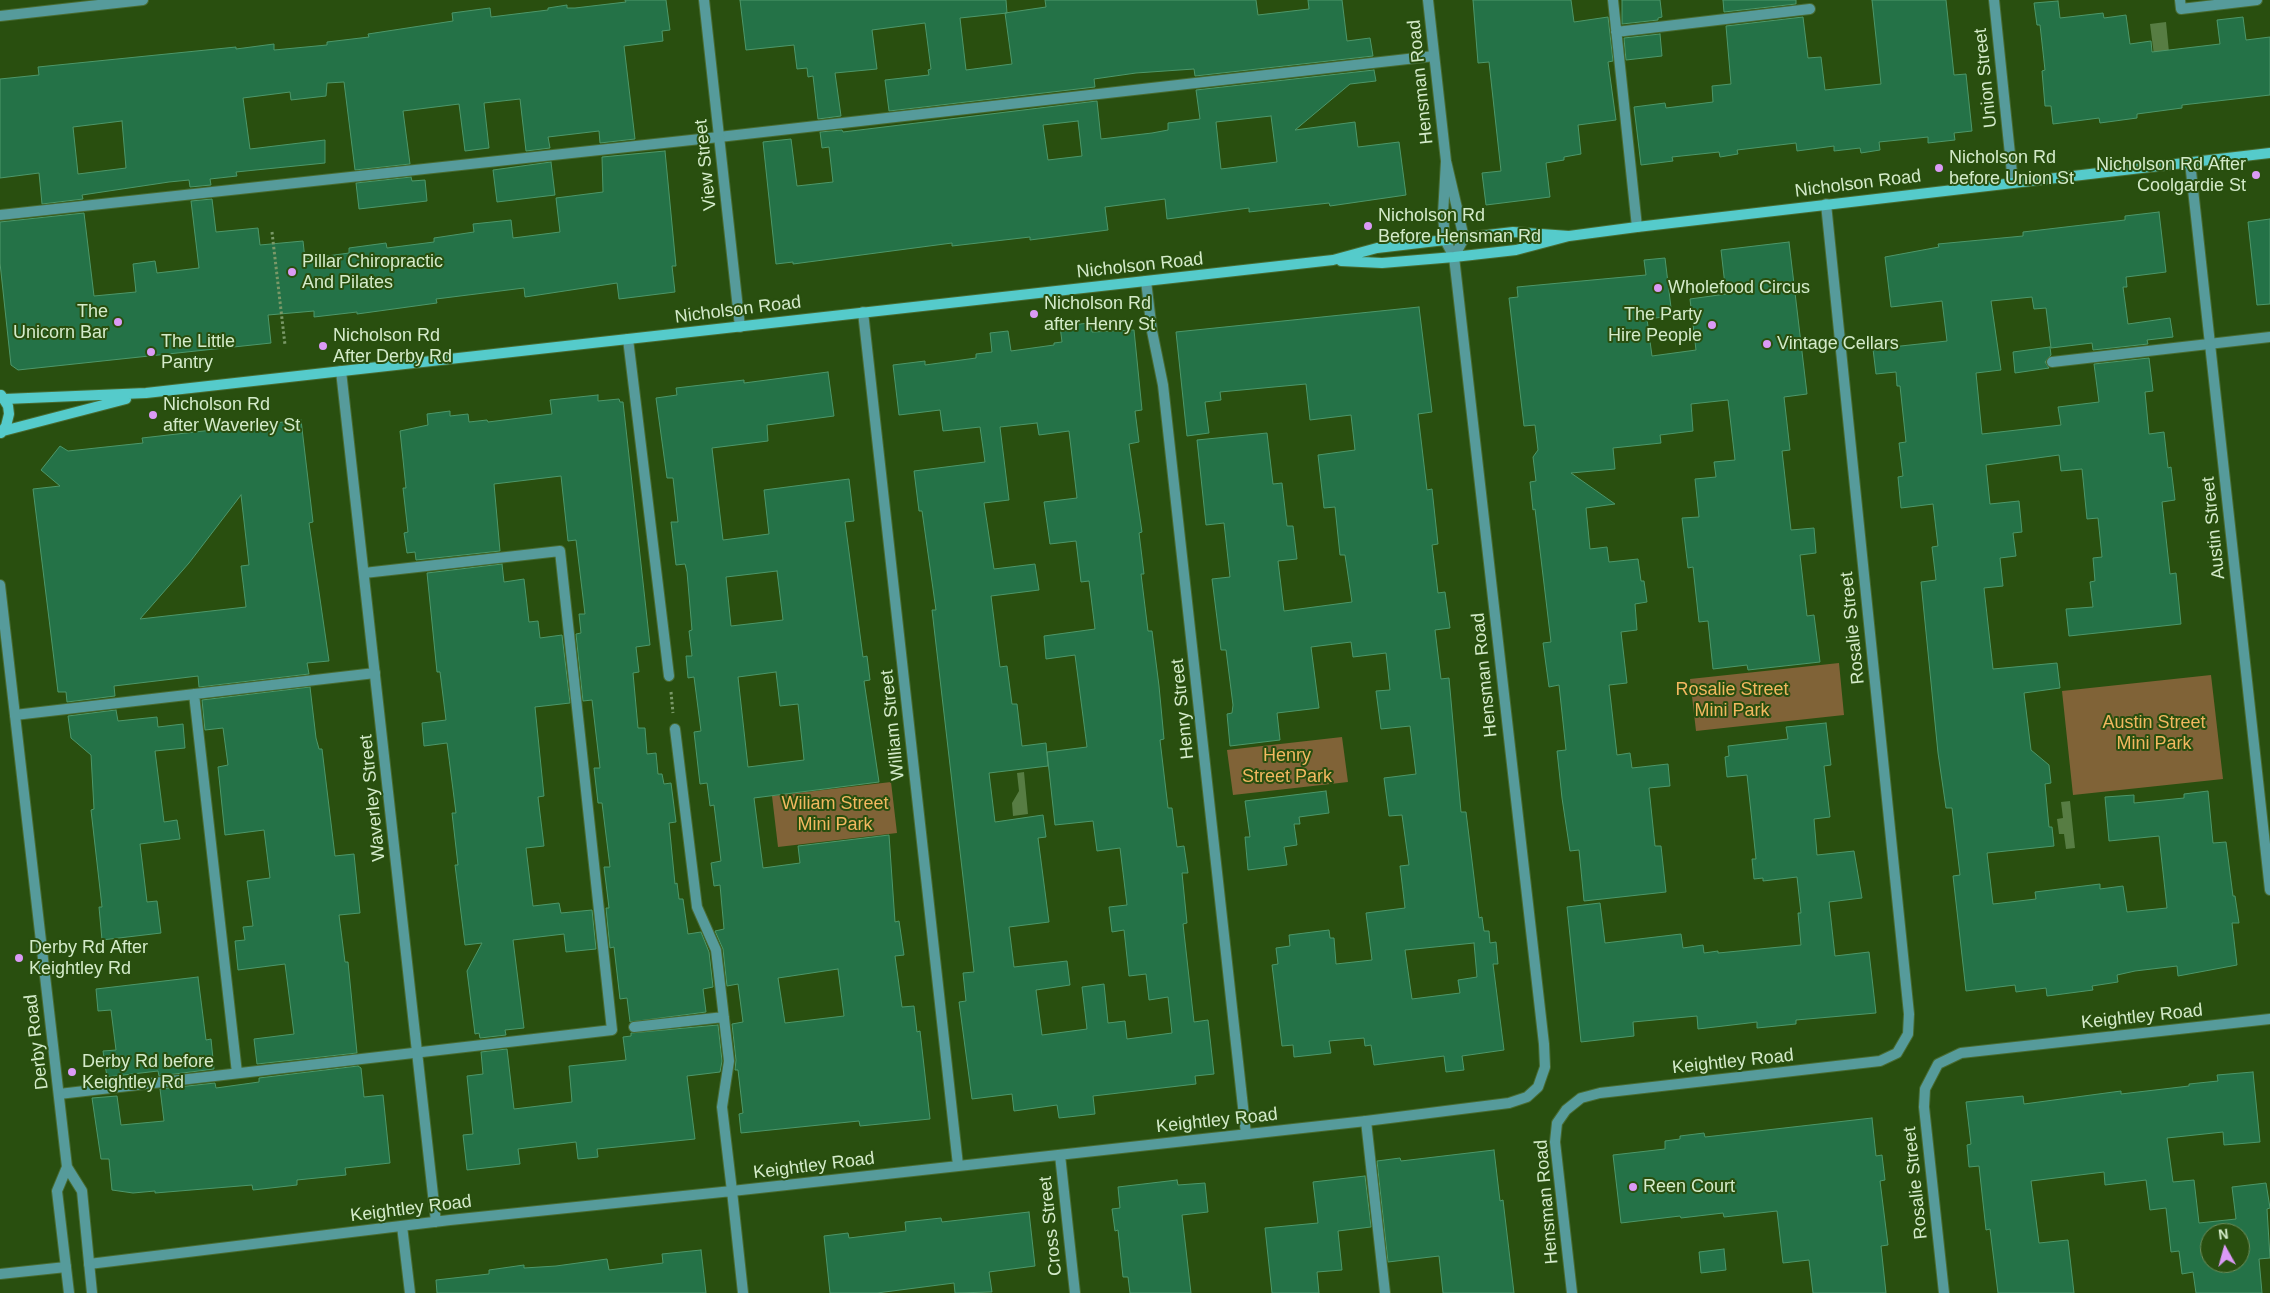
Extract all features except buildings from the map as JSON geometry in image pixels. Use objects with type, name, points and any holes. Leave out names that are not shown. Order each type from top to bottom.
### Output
[{"type":"main road","name":"Nicholson Road","points":[[1333,260],[1382,264],[1516,250],[1570,236],[1637,227],[2270,153]]},
{"type":"main road","name":"Nicholson Road","points":[[2,397],[146,393],[1333,260],[1377,248],[1513,232],[1570,236]]},
{"type":"main road","name":"Nicholson Road","points":[[2,432],[146,393]]},
{"type":"main road","points":[[2,397],[9,414],[2,432]]},
{"type":"street","points":[[0,16],[144,0]]},
{"type":"street","name":"View Street","points":[[704,0],[740,327]]},
{"type":"street","name":"Hensman Road","points":[[1428,0],[1446,161],[1464,238]]},
{"type":"street","points":[[1613,0],[1637,227]]},
{"type":"street","name":"Union Street","points":[[1994,0],[2014,183]]},
{"type":"street","points":[[2180,0],[2181,9],[2257,0]]},
{"type":"street","points":[[1616,32],[1810,9]]},
{"type":"street","points":[[0,215],[720,137],[1434,56]]},
{"type":"street","name":"Hensman Road","points":[[1446,161],[1443,214],[1445,240],[1454,257],[1544,1044],[1545,1067],[1538,1087]]},
{"type":"street","name":"Austin Street","points":[[2190,162],[2270,890]]},
{"type":"street","name":"Rosalie Street","points":[[1826,204],[1909,1014],[1908,1034],[1902,1046]]},
{"type":"street","points":[[1454,257],[1464,238]]},
{"type":"street","name":"Henry Street","points":[[1146,282],[1152,331],[1163,385],[1246,1134]]},
{"type":"street","name":"William Street","points":[[863,312],[958,1165]]},
{"type":"street","points":[[2052,362],[2270,337]]},
{"type":"street","points":[[628,339],[669,676]]},
{"type":"street","name":"Waverley Street","points":[[341,370],[436,1222]]},
{"type":"street","points":[[59,1094],[612,1030],[560,551],[364,574]]},
{"type":"street","name":"Derby Road","points":[[0,585],[59,1094],[66,1167],[57,1191],[69,1293]]},
{"type":"street","points":[[15,715],[375,673]]},
{"type":"street","points":[[194,694],[238,1073]]},
{"type":"street","points":[[675,729],[697,906],[716,950],[729,1062],[722,1107],[743,1293]]},
{"type":"street","points":[[634,1027],[724,1017]]},
{"type":"street","name":"Keightley Road","points":[[1933,1070],[1949,1057],[1961,1053],[2270,1019]]},
{"type":"street","name":"Keightley Road","points":[[1566,1110],[1581,1098],[1600,1093],[1880,1061],[1891,1057],[1902,1046]]},
{"type":"street","name":"Rosalie Street","points":[[1933,1070],[1925,1090],[1924,1107],[1944,1293]]},
{"type":"street","name":"Keightley Road","points":[[89,1264],[436,1222],[1366,1121],[1509,1103],[1528,1097],[1538,1087]]},
{"type":"street","name":"Hensman Road","points":[[1566,1110],[1557,1123],[1555,1142],[1572,1293]]},
{"type":"street","points":[[1366,1121],[1385,1293]]},
{"type":"street","name":"Cross Street","points":[[1060,1155],[1075,1293]]},
{"type":"street","name":"Derby Road","points":[[66,1167],[82,1191],[92,1293]]},
{"type":"street","points":[[402,1226],[410,1293]]},
{"type":"street","points":[[0,1274],[66,1266]]},
{"type":"path","points":[[272,232],[285,345]]},
{"type":"path","points":[[669,676],[675,729]]},
{"type":"green space","name":"Rosalie Street Mini Park","points":[[1839,663],[1844,715],[1696,731],[1690,679]]},
{"type":"green space","name":"Austin Street Mini Park","points":[[2211,675],[2223,779],[2073,795],[2062,691]]},
{"type":"green space","name":"Henry Street Park","points":[[1342,737],[1348,782],[1233,795],[1227,750]]},
{"type":"green space","name":"Wiliam Street Mini Park","points":[[891,782],[897,833],[778,847],[772,796]]},
{"type":"shaded area","points":[[2166,22],[2170,62],[2155,63],[2150,24]]},
{"type":"shaded area","points":[[1024,772],[1028,814],[1013,816],[1012,803],[1019,791],[1017,773]]},
{"type":"shaded area","points":[[2070,801],[2075,848],[2066,849],[2064,834],[2059,834],[2057,819],[2063,818],[2061,802]]},
{"type":"place","name":"Nicholson Rd before Union St","points":[[1939,168]]},
{"type":"place","name":"Nicholson Rd After Coolgardie St","points":[[2256,175]]},
{"type":"place","name":"Nicholson Rd Before Hensman Rd","points":[[1368,226]]},
{"type":"place","name":"Pillar Chiropractic And Pilates","points":[[292,272]]},
{"type":"place","name":"Wholefood Circus","points":[[1658,288]]},
{"type":"place","name":"Nicholson Rd after Henry St","points":[[1034,314]]},
{"type":"place","name":"The Unicorn Bar","points":[[118,322]]},
{"type":"place","name":"The Party Hire People","points":[[1712,325]]},
{"type":"place","name":"Vintage Cellars","points":[[1767,344]]},
{"type":"place","name":"Nicholson Rd After Derby Rd","points":[[323,346]]},
{"type":"place","name":"The Little Pantry","points":[[151,352]]},
{"type":"place","name":"Nicholson Rd after Waverley St","points":[[153,415]]},
{"type":"place","name":"Derby Rd After Keightley Rd","points":[[19,958]]},
{"type":"place","name":"Derby Rd before Keightley Rd","points":[[72,1072]]},
{"type":"place","name":"Reen Court","points":[[1633,1187]]}]
